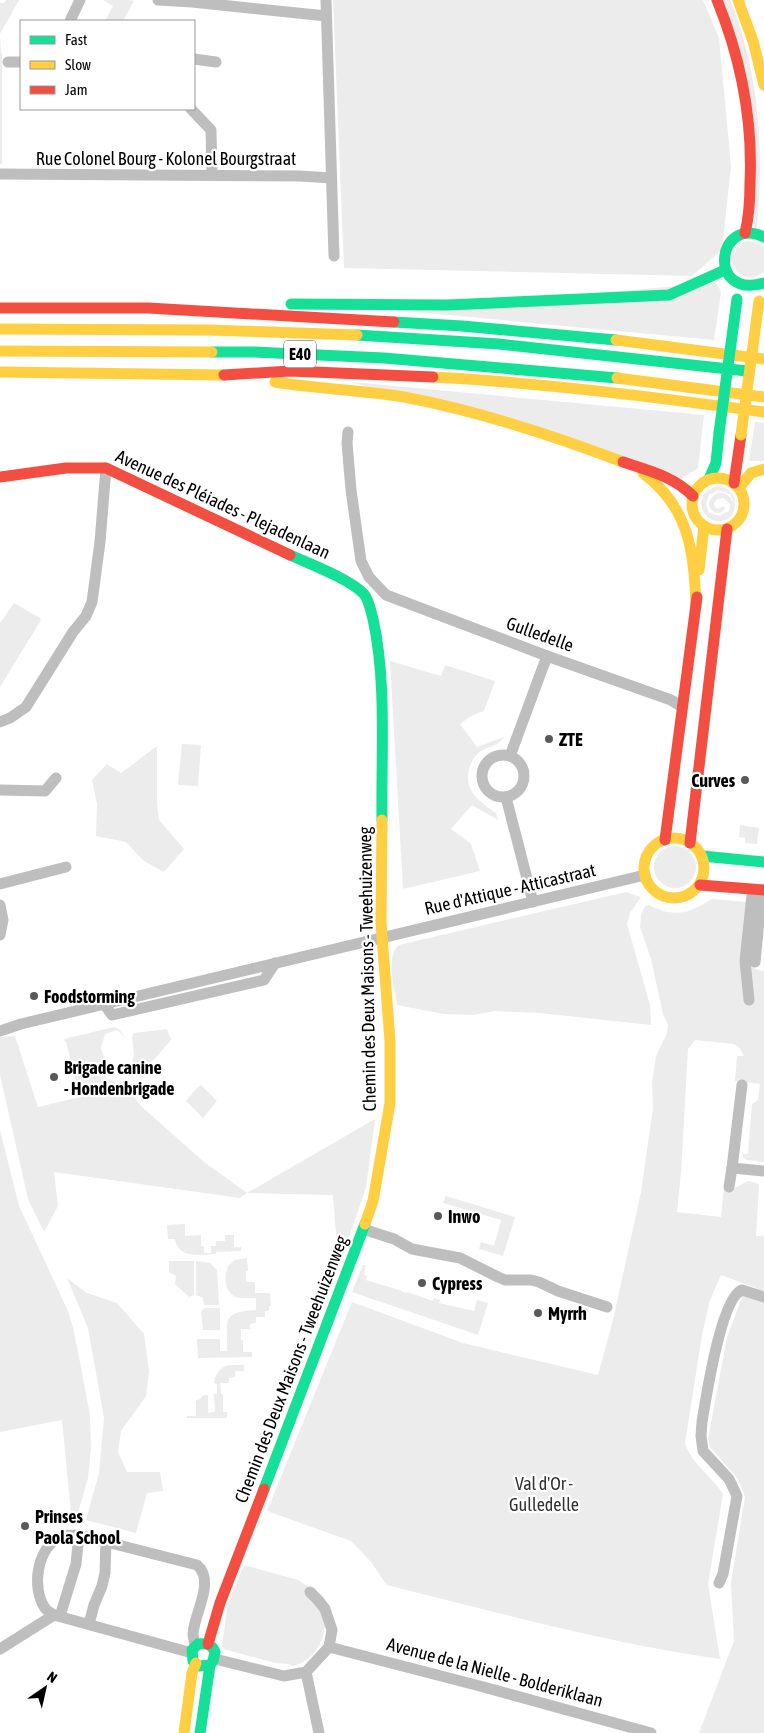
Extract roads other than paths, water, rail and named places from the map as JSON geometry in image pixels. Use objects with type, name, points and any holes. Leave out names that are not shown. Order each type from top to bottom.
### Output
[{"type":"main road","points":[[717,0],[727,22],[747,100],[752,159],[745,233]]},
{"type":"main road","points":[[738,0],[754,41],[764,85]]},
{"type":"main road","points":[[739,284],[716,462],[709,479],[696,489],[693,496],[693,513],[704,526],[716,530],[727,529],[734,525],[744,511],[744,502],[737,486],[741,435],[763,283],[748,286],[739,284],[725,270],[724,256],[728,245],[735,238],[745,233],[763,232]]},
{"type":"main road","points":[[148,308],[202,303],[447,305],[669,295],[725,270]]},
{"type":"main road","name":"E40","points":[[0,308],[148,308],[462,326],[604,339],[764,359]]},
{"type":"main road","name":"E40","points":[[0,329],[289,332],[416,338],[536,348],[764,372]]},
{"type":"main road","name":"E40","points":[[0,351],[254,352],[384,358],[600,376],[764,396]]},
{"type":"main road","name":"E40","points":[[0,372],[238,375],[290,371],[385,374],[491,380],[600,390],[764,412]]},
{"type":"main road","points":[[238,375],[288,384],[357,390],[408,399],[511,423],[576,444],[631,466],[658,483],[682,519],[690,539],[693,555],[696,607]]},
{"type":"main road","points":[[631,466],[647,468],[674,480],[686,488],[693,496]]},
{"type":"main road","name":"Avenue des Pléiades - Plejadenlaan","points":[[0,477],[61,467],[106,468],[338,577],[365,595]]},
{"type":"main road","points":[[737,486],[751,473],[764,468]]},
{"type":"main road","points":[[709,479],[722,478],[737,486]]},
{"type":"main road","points":[[666,840],[696,607],[704,526]]},
{"type":"main road","points":[[690,842],[727,529]]},
{"type":"main road","name":"Chemin des Deux Maisons - Tweehuizenweg","points":[[208,1644],[220,1602],[363,1229],[380,1173],[390,1103],[390,1041],[381,923],[381,697],[377,638],[365,595]]},
{"type":"main road","points":[[676,838],[690,842],[702,856],[704,871],[700,885],[684,897],[665,897],[654,890],[645,875],[645,862],[650,850],[666,840],[676,838]]},
{"type":"main road","points":[[702,856],[764,862]]},
{"type":"main road","points":[[700,885],[759,892]]},
{"type":"main road","points":[[184,1733],[194,1654],[202,1643],[208,1644],[215,1650],[200,1733]]},
{"type":"main road","points":[[194,1654],[203,1667],[212,1662]]},
{"type":"street","points":[[70,20],[80,0]]},
{"type":"street","points":[[158,0],[326,16]]},
{"type":"street","points":[[326,0],[334,256]]},
{"type":"street","points":[[195,58],[216,62]]},
{"type":"street","points":[[8,62],[20,62]]},
{"type":"street","points":[[192,110],[211,130],[212,175]]},
{"type":"street","name":"Rue Colonel Bourg - Kolonel Bourgstraat","points":[[0,174],[300,176],[331,178]]},
{"type":"street","name":"Gulledelle","points":[[348,432],[347,443],[351,490],[361,561],[369,578],[386,595],[546,656],[672,700],[682,707]]},
{"type":"street","points":[[0,722],[10,718],[26,707],[73,632],[86,616],[92,602],[100,542],[106,468]]},
{"type":"street","points":[[510,756],[546,656]]},
{"type":"street","points":[[498,755],[510,756],[520,763],[523,769],[524,780],[517,792],[506,797],[496,796],[487,791],[482,782],[481,774],[484,766],[492,757],[498,755]]},
{"type":"street","points":[[0,790],[45,791],[56,778]]},
{"type":"street","points":[[506,797],[533,902]]},
{"type":"street","points":[[0,884],[66,867]]},
{"type":"street","name":"Rue d'Attique - Atticastraat","points":[[0,1031],[21,1024],[645,875]]},
{"type":"street","points":[[755,962],[759,892]]},
{"type":"street","points":[[749,1000],[746,961],[759,892]]},
{"type":"street","points":[[0,905],[3,920],[0,936]]},
{"type":"street","points":[[729,1187],[742,1085]]},
{"type":"street","points":[[732,1168],[764,1171]]},
{"type":"street","points":[[363,1229],[394,1239],[412,1249],[460,1258],[505,1280],[540,1282],[558,1291],[607,1307]]},
{"type":"street","points":[[719,1583],[723,1574],[736,1496],[729,1479],[703,1451],[702,1422],[719,1335],[732,1300],[738,1291],[742,1290],[764,1297]]},
{"type":"street","points":[[0,1649],[57,1616],[76,1564],[79,1535]]},
{"type":"street","points":[[79,1535],[106,1541],[197,1565],[201,1568],[205,1576],[205,1584],[194,1631],[194,1654],[57,1616],[45,1609],[39,1594],[37,1578],[39,1566],[49,1546],[60,1537],[79,1535]]},
{"type":"street","points":[[89,1624],[105,1573],[106,1541]]},
{"type":"street","points":[[212,1662],[284,1676],[306,1672],[329,1647],[332,1630],[329,1619],[318,1600],[310,1592]]},
{"type":"street","name":"Avenue de la Nielle - Bolderiklaan","points":[[329,1647],[467,1682],[651,1733]]},
{"type":"street","points":[[306,1672],[319,1733]]},
{"type":"place","name":"ZTE","points":[[549,739]]},
{"type":"place","name":"Curves","points":[[745,780]]},
{"type":"place","name":"Foodstorming","points":[[34,996]]},
{"type":"place","name":"Brigade canine - Hondenbrigade","points":[[54,1077]]},
{"type":"place","name":"Inwo","points":[[438,1216]]},
{"type":"place","name":"Cypress","points":[[422,1283]]},
{"type":"place","name":"Myrrh","points":[[538,1313]]},
{"type":"place","name":"Prinses Paola School","points":[[25,1526]]},
{"type":"park label","name":"Val d'Or - Gulledelle","points":[[544,1494]]}]
